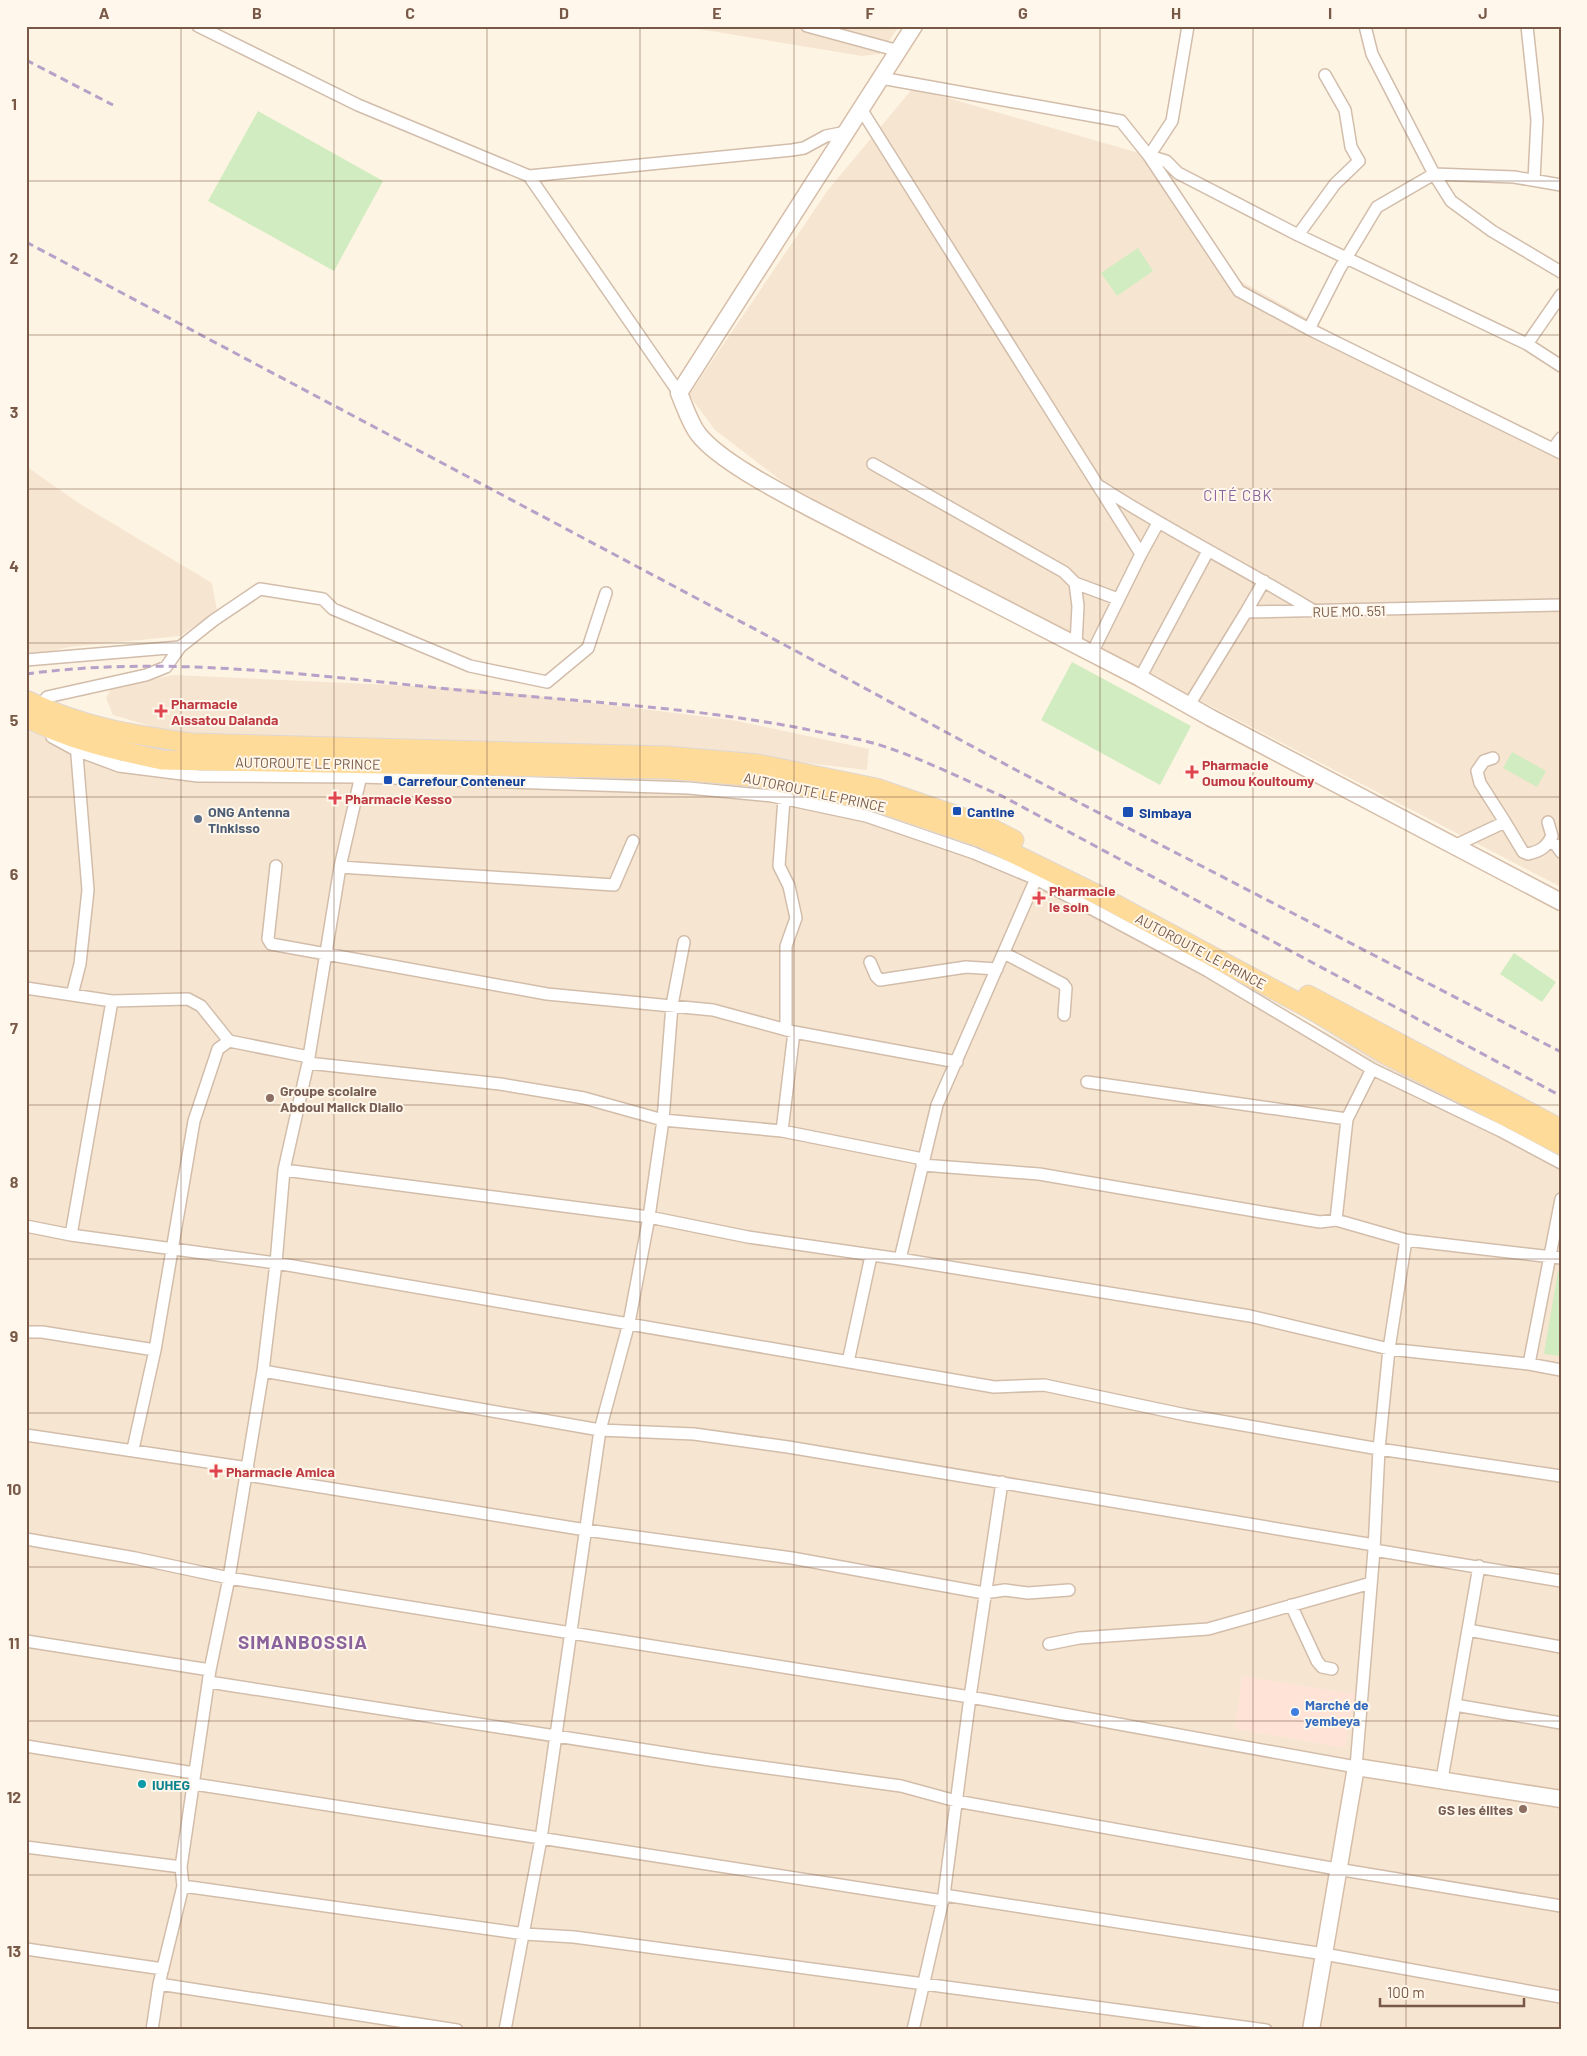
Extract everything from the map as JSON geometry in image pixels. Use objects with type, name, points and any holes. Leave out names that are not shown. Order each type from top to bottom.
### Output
[{"type":"main road","name":"AUTOROUTE LE PRINCE","points":[[31,708],[76,745],[162,760],[362,771],[666,769],[756,777],[873,801],[982,838],[1038,873],[1211,964],[1314,1011],[1383,1053],[1561,1145]]},
{"type":"main road","name":"AUTOROUTE LE PRINCE","points":[[31,708],[128,735],[193,743],[667,756],[758,764],[876,788],[987,826],[1561,1130]]},
{"type":"street","points":[[198,26],[358,105],[529,176],[792,150],[804,148],[826,136],[846,132]]},
{"type":"street","points":[[807,26],[899,51]]},
{"type":"street","points":[[679,393],[914,26]]},
{"type":"street","points":[[1149,156],[1172,121],[1188,26]]},
{"type":"street","points":[[1365,26],[1372,54],[1434,174],[1451,201],[1492,230],[1561,272]]},
{"type":"street","points":[[1527,26],[1537,120],[1534,180]]},
{"type":"street","points":[[1298,235],[1335,184],[1359,161],[1352,147],[1345,110],[1325,75]]},
{"type":"street","points":[[882,78],[1121,121],[1149,156],[1239,291],[1310,329],[1557,451],[1561,438]]},
{"type":"street","points":[[861,109],[1141,554]]},
{"type":"street","points":[[1149,156],[1166,161],[1178,173],[1298,235],[1527,344],[1561,366]]},
{"type":"street","points":[[1310,329],[1346,258],[1377,207],[1434,174],[1514,177],[1561,185]]},
{"type":"street","points":[[529,176],[679,393],[699,435],[718,452],[772,488],[1092,652],[1561,902]]},
{"type":"street","points":[[1527,344],[1561,295]]},
{"type":"street","points":[[873,464],[1064,572],[1075,583],[1118,599]]},
{"type":"street","points":[[1096,484],[1158,523],[1316,612]]},
{"type":"street","points":[[1092,652],[1158,523]]},
{"type":"street","points":[[1140,678],[1208,551]]},
{"type":"street","points":[[1189,705],[1264,581]]},
{"type":"street","points":[[1075,583],[1078,606],[1076,644]]},
{"type":"street","points":[[31,708],[46,697],[146,675],[166,667],[180,647],[214,620],[260,589],[323,599],[332,609],[470,666],[547,682],[588,648],[606,593]]},
{"type":"street","name":"RUE MO. 551","points":[[1246,612],[1316,612],[1561,605]]},
{"type":"street","points":[[26,660],[180,647]]},
{"type":"street","points":[[26,724],[76,745],[88,890],[80,964],[72,995]]},
{"type":"street","points":[[1493,758],[1484,761],[1477,771],[1480,783],[1523,852],[1528,854],[1540,851],[1549,842],[1552,836],[1548,822]]},
{"type":"street","points":[[152,2030],[159,1984],[183,1886],[181,1867],[210,1676],[229,1578],[263,1372],[276,1263],[284,1170],[308,1060],[340,866],[362,771],[689,788],[784,798],[866,816],[1038,873],[937,1105],[900,1259]]},
{"type":"street","points":[[782,1131],[790,1031],[786,946],[796,918],[789,886],[779,866],[784,798]]},
{"type":"street","points":[[1454,846],[1505,822]]},
{"type":"street","points":[[340,866],[614,885],[632,841]]},
{"type":"street","points":[[1549,842],[1556,845],[1561,852]]},
{"type":"street","points":[[276,866],[268,939],[271,944],[547,994],[713,1010],[790,1031],[957,1062]]},
{"type":"street","points":[[505,2030],[525,1934],[541,1839],[600,1430],[629,1323],[649,1217],[663,1120],[672,1005],[684,942]]},
{"type":"street","points":[[1004,953],[1063,984],[1066,988],[1064,1015]]},
{"type":"street","points":[[870,962],[876,976],[880,980],[966,968],[997,969]]},
{"type":"street","points":[[1211,964],[1372,1069],[1501,1131],[1561,1163]]},
{"type":"street","points":[[26,988],[112,1001],[188,999],[201,1006],[228,1041],[308,1060],[500,1084],[584,1098],[663,1120],[782,1131],[923,1162],[1038,1174],[1320,1222],[1336,1220],[1406,1240],[1555,1257]]},
{"type":"street","points":[[71,1235],[112,1001]]},
{"type":"street","points":[[133,1449],[155,1350],[174,1250],[194,1121],[218,1049],[228,1041]]},
{"type":"street","points":[[1336,1220],[1347,1120],[1372,1069]]},
{"type":"street","points":[[1087,1082],[1347,1120]]},
{"type":"street","points":[[284,1170],[649,1217],[748,1237],[900,1259],[1250,1316],[1389,1349],[1529,1364],[1561,1370]]},
{"type":"street","points":[[1529,1364],[1555,1257],[1561,1199]]},
{"type":"street","points":[[26,1226],[71,1235],[276,1263],[994,1387],[1044,1385],[1186,1415],[1379,1449],[1561,1476]]},
{"type":"street","points":[[1311,2030],[1337,1869],[1356,1767],[1374,1547],[1379,1449],[1389,1349],[1406,1240]]},
{"type":"street","points":[[848,1362],[871,1256]]},
{"type":"street","points":[[26,1332],[59,1335],[155,1350]]},
{"type":"street","points":[[263,1372],[600,1430],[694,1434],[1002,1482],[1561,1581]]},
{"type":"street","points":[[26,1435],[133,1449],[247,1471],[586,1530],[792,1558],[984,1593],[1005,1590],[1028,1593],[1069,1590]]},
{"type":"street","points":[[913,2030],[943,1898],[984,1593],[1002,1482]]},
{"type":"street","points":[[26,1539],[135,1558],[229,1578],[571,1635],[970,1698],[1356,1767],[1561,1799]]},
{"type":"street","points":[[1442,1779],[1479,1566]]},
{"type":"street","points":[[1049,1644],[1079,1638],[1208,1629],[1371,1583]]},
{"type":"street","points":[[1292,1605],[1316,1661],[1322,1667],[1332,1669]]},
{"type":"street","points":[[1468,1630],[1561,1647]]},
{"type":"street","points":[[26,1641],[210,1676],[556,1735],[710,1760],[901,1786],[956,1801],[1337,1869],[1561,1906]]},
{"type":"street","points":[[1455,1704],[1561,1723]]},
{"type":"street","points":[[26,1746],[194,1779],[541,1839],[1324,1954],[1561,1998]]},
{"type":"street","points":[[26,1847],[181,1867]]},
{"type":"street","points":[[183,1886],[525,1934],[574,1937],[1266,2030]]},
{"type":"street","points":[[26,1949],[163,1969]]},
{"type":"street","points":[[159,1984],[457,2030]]},
{"type":"shaded area","points":[[681,26],[899,26],[880,54],[862,56]]},
{"type":"shaded area","points":[[913,88],[1139,153],[1228,274],[1561,461],[1561,887],[796,492],[715,430],[689,395],[828,190]]},
{"type":"shaded area","points":[[26,466],[77,502],[212,583],[217,611],[180,636],[69,647],[26,657]]},
{"type":"shaded area","points":[[174,675],[479,689],[732,720],[869,749],[867,770],[677,748],[177,734],[113,715],[106,698],[112,687]]},
{"type":"shaded area","points":[[26,720],[101,763],[650,777],[789,789],[1022,870],[1561,1158],[1561,2030],[26,2030]]},
{"type":"shaded area","name":"Marché de yembeya","points":[[1242,1676],[1355,1694],[1345,1748],[1235,1729]]},
{"type":"green space","points":[[258,111],[383,181],[334,271],[208,201]]},
{"type":"green space","points":[[1138,248],[1153,271],[1117,296],[1101,273]]},
{"type":"green space","points":[[1072,662],[1191,726],[1160,785],[1041,720]]},
{"type":"green space","points":[[1512,752],[1546,771],[1537,787],[1503,768]]},
{"type":"green space","points":[[1514,953],[1556,982],[1542,1002],[1500,974]]},
{"type":"green space","points":[[1558,1271],[1561,1271],[1561,1356],[1544,1354]]},
{"type":"railway","points":[[26,60],[113,105]]},
{"type":"railway","points":[[26,242],[1016,770],[1561,1052]]},
{"type":"railway","points":[[26,674],[131,666],[238,669],[291,673],[672,709],[761,721],[873,743],[922,761],[1002,796],[1561,1096]]},
{"type":"place","name":"Pharmacie Aissatou Dalanda","points":[[161,711]]},
{"type":"place","name":"Pharmacie Oumou Koultoumy","points":[[1192,772]]},
{"type":"place","name":"Carrefour Conteneur","points":[[388,780]]},
{"type":"place","name":"Pharmacie Kesso","points":[[335,798]]},
{"type":"place","name":"Cantine","points":[[957,811]]},
{"type":"place","name":"Simbaya","points":[[1128,812]]},
{"type":"place","name":"ONG Antenna Tinkisso","points":[[198,819]]},
{"type":"place","name":"Pharmacie le soin","points":[[1039,898]]},
{"type":"place","name":"Groupe scolaire Abdoul Malick Diallo","points":[[270,1098]]},
{"type":"place","name":"Pharmacie Amica","points":[[216,1471]]},
{"type":"place","name":"Marché de yembeya","points":[[1295,1712]]},
{"type":"place","name":"IUHEG","points":[[142,1784]]},
{"type":"place","name":"GS les élites","points":[[1523,1809]]},
{"type":"district","name":"CITÉ CBK","points":[[1238,495]]},
{"type":"district","name":"SIMANBOSSIA","points":[[303,1641]]}]
